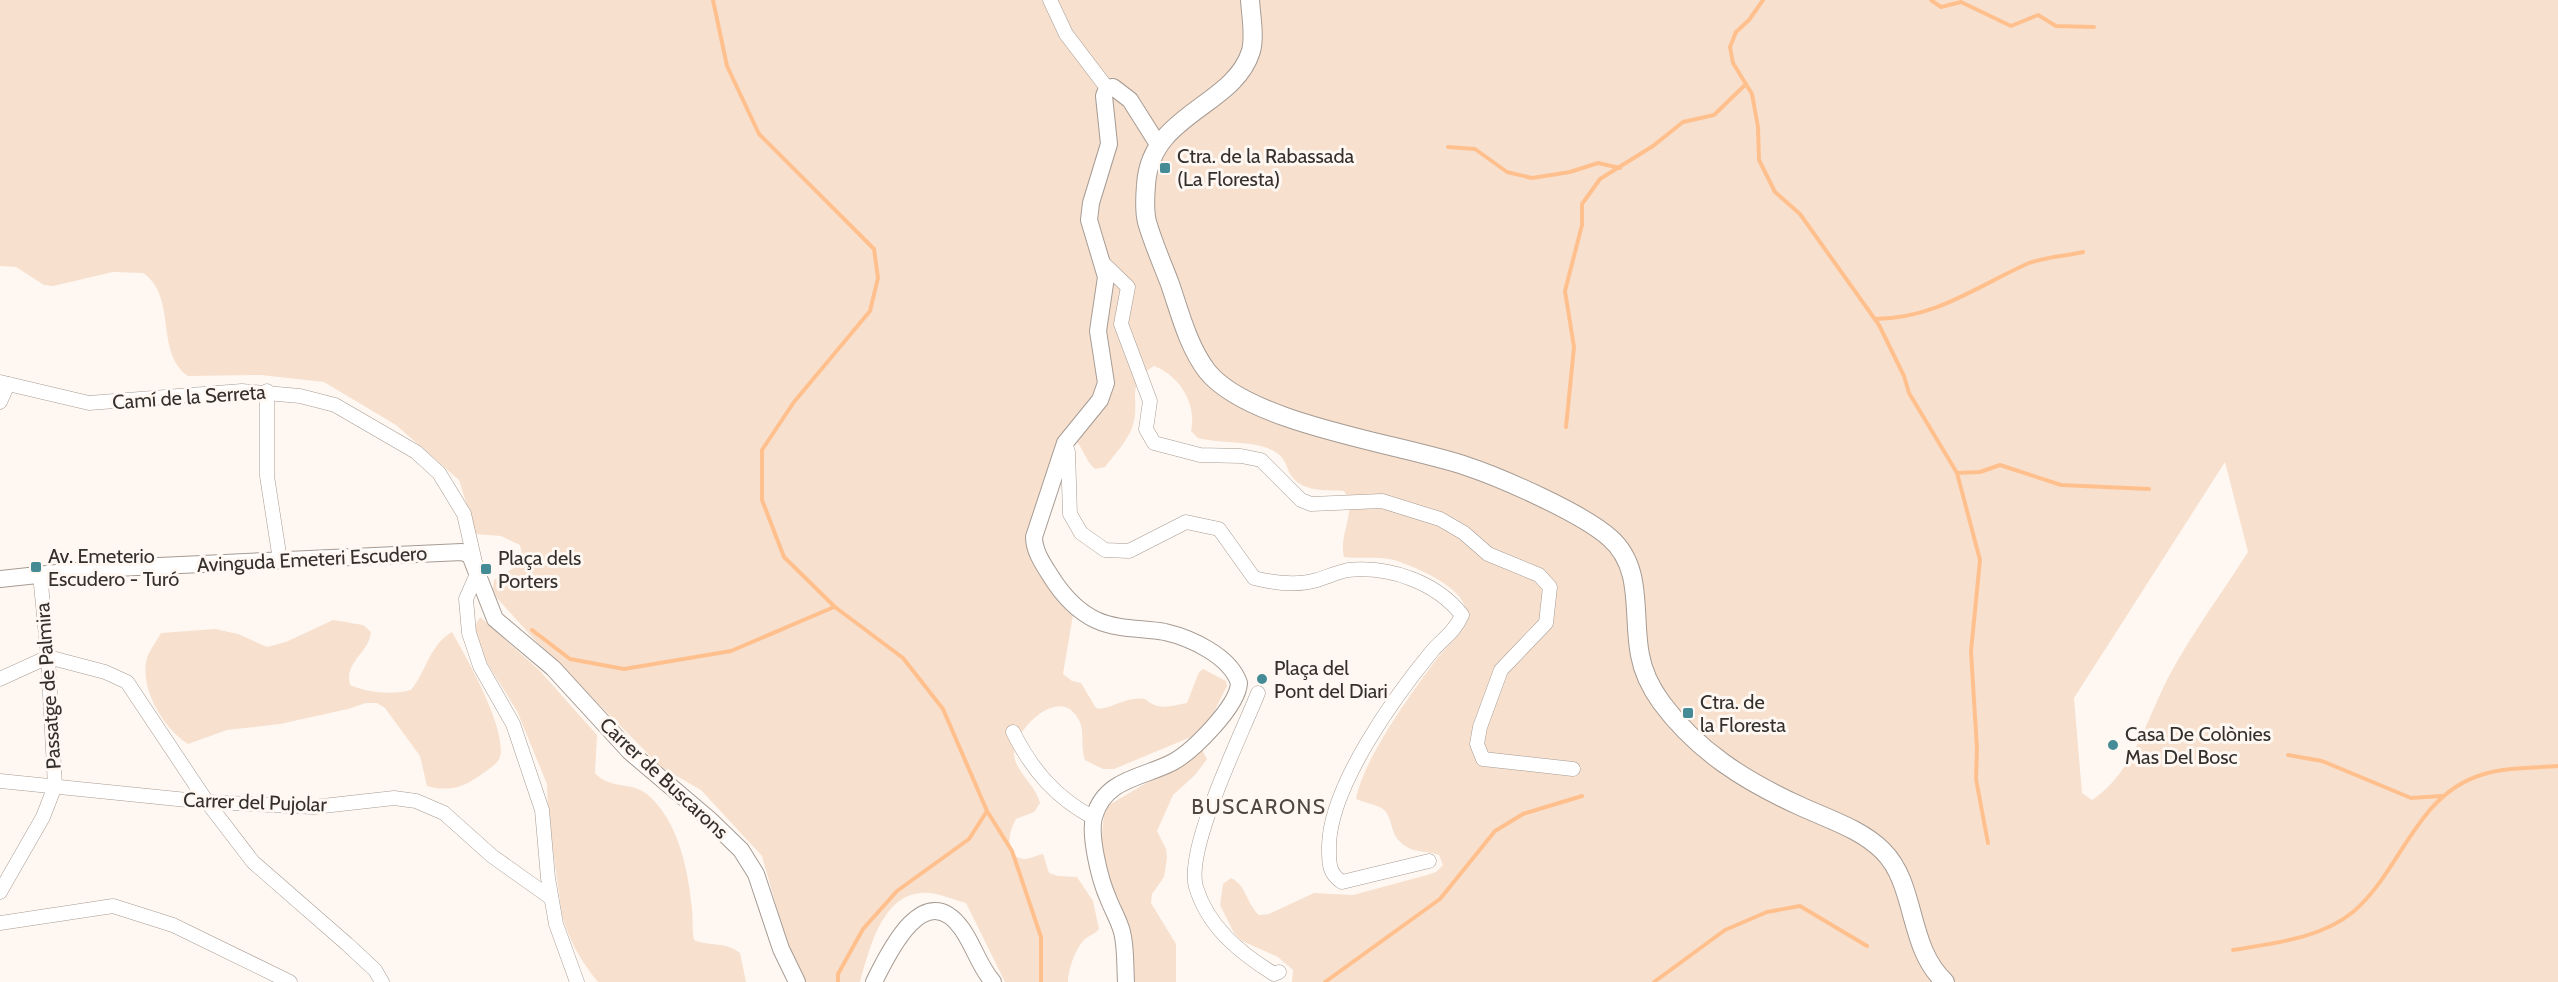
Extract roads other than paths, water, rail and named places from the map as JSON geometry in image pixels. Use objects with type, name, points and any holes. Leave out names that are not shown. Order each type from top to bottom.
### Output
[{"type":"main road","points":[[1250,0],[1252,45],[1245,64],[1228,85],[1189,114],[1159,146],[1146,178],[1146,219],[1194,351],[1214,378],[1240,396],[1301,421],[1467,466],[1586,521],[1613,540],[1630,568],[1635,592],[1640,656],[1647,680],[1659,700],[1675,719],[1724,766],[1747,780],[1858,833],[1886,854],[1897,871],[1925,955],[1945,982]]},
{"type":"street","points":[[1050,0],[1066,34],[1107,88]]},
{"type":"street","points":[[1107,88],[1113,87],[1125,94],[1159,146]]},
{"type":"street","points":[[1107,88],[1104,96],[1109,144],[1089,212],[1092,234],[1103,263],[1106,286],[1098,331],[1106,371],[1105,389],[1098,404],[1065,443],[1034,537],[1037,551],[1052,579],[1071,601],[1093,619],[1119,627],[1165,632],[1187,640],[1227,664],[1239,683],[1232,703],[1183,755],[1171,763],[1117,784],[1109,791],[1094,818],[1093,833],[1101,875],[1122,931],[1126,982]]},
{"type":"street","points":[[1103,263],[1128,287],[1121,324],[1150,401],[1146,429],[1154,443],[1200,455],[1241,456],[1261,460],[1300,500],[1311,504],[1382,501],[1440,519],[1464,533],[1488,554],[1539,575],[1550,587],[1546,623],[1501,670],[1480,726],[1477,744],[1482,759],[1573,769]]},
{"type":"street","points":[[0,402],[4,383]]},
{"type":"street","name":"Camí de la Serreta","points":[[4,383],[89,403],[267,391],[312,398],[335,405],[428,462],[448,485],[464,514],[476,569]]},
{"type":"street","points":[[267,391],[267,476],[280,560]]},
{"type":"street","points":[[1065,443],[1068,452],[1070,514],[1081,534],[1105,550],[1129,551],[1186,522],[1219,529],[1254,578],[1276,583],[1314,581],[1346,570],[1398,573],[1449,599],[1462,615],[1457,628],[1434,649],[1400,696],[1343,784],[1335,805],[1329,840],[1329,866],[1334,877],[1342,882],[1430,861]]},
{"type":"street","name":"Avinguda Emeteri Escudero","points":[[0,579],[94,568],[462,552],[470,555],[476,569]]},
{"type":"street","points":[[476,569],[466,599],[469,633],[480,666],[513,724],[542,810],[556,924],[577,982]]},
{"type":"street","name":"Carrer de Buscarons","points":[[476,569],[487,604],[495,619],[506,631],[553,669],[630,752],[709,819],[741,850],[756,874],[781,949],[797,982]]},
{"type":"street","name":"Passatge de Palmira","points":[[0,892],[43,817],[55,786],[48,657],[40,574]]},
{"type":"street","points":[[0,679],[48,657],[105,672],[127,682],[207,802],[253,862],[375,970],[382,982]]},
{"type":"street","points":[[1258,693],[1203,828],[1195,873],[1196,887],[1223,935],[1244,955],[1274,974],[1279,972]]},
{"type":"street","points":[[1013,732],[1032,767],[1043,780],[1075,808],[1094,818]]},
{"type":"street","name":"Carrer del Pujolar","points":[[0,781],[207,802],[314,807],[394,798],[416,801],[444,813],[492,856],[551,898]]},
{"type":"street","points":[[0,923],[113,906],[173,925],[290,982]]},
{"type":"street","points":[[874,982],[898,938],[914,919],[922,914],[941,912],[949,915],[963,930],[981,968],[993,982]]},
{"type":"waterway","points":[[713,0],[727,66],[759,134],[874,249],[878,278],[870,311],[794,402],[762,450],[762,500],[784,557],[835,607],[903,658],[943,709],[987,811],[1012,851],[1041,937],[1041,982]]},
{"type":"waterway","points":[[1763,0],[1749,20],[1736,32],[1730,47],[1733,63],[1752,94],[1758,127],[1759,160],[1775,192],[1800,214],[1879,325],[1904,376],[1909,393],[1957,473],[1980,560],[1971,651],[1977,749],[1976,779],[1988,843]]},
{"type":"waterway","points":[[1931,0],[1941,7],[1961,2],[2011,26],[2038,15],[2056,26],[2094,27]]},
{"type":"waterway","points":[[1566,427],[1574,347],[1565,291],[1582,225],[1582,204],[1600,179],[1653,146],[1683,122],[1714,115],[1746,84]]},
{"type":"waterway","points":[[1448,147],[1475,149],[1507,172],[1532,178],[1570,172],[1598,163],[1620,168]]},
{"type":"waterway","points":[[1875,319],[1918,313],[1937,307],[2029,263],[2083,252]]},
{"type":"waterway","points":[[1957,473],[1980,472],[2000,465],[2061,485],[2149,489]]},
{"type":"waterway","points":[[532,630],[570,659],[624,669],[731,651],[834,607]]},
{"type":"waterway","points":[[2288,755],[2322,761],[2411,798],[2441,796]]},
{"type":"waterway","points":[[2233,950],[2296,939],[2326,928],[2353,912],[2370,895],[2424,817],[2440,799],[2459,785],[2499,770],[2558,766]]},
{"type":"waterway","points":[[1325,982],[1440,899],[1495,831],[1523,814],[1582,796]]},
{"type":"waterway","points":[[838,982],[838,974],[863,929],[897,891],[969,839],[987,811]]},
{"type":"waterway","points":[[1654,982],[1725,930],[1767,912],[1800,906],[1867,946]]},
{"type":"place","name":"Ctra. de la Rabassada (La Floresta)","points":[[1165,168]]},
{"type":"place","name":"Av. Emeterio Escudero - Turó","points":[[36,567]]},
{"type":"place","name":"Plaça dels Porters","points":[[486,569]]},
{"type":"place","name":"Plaça del Pont del Diari","points":[[1262,679]]},
{"type":"place","name":"Ctra. de la Floresta","points":[[1688,713]]},
{"type":"place","name":"Casa De Colònies Mas Del Bosc","points":[[2113,745]]},
{"type":"district","name":"BUSCARONS","points":[[1259,806]]}]
